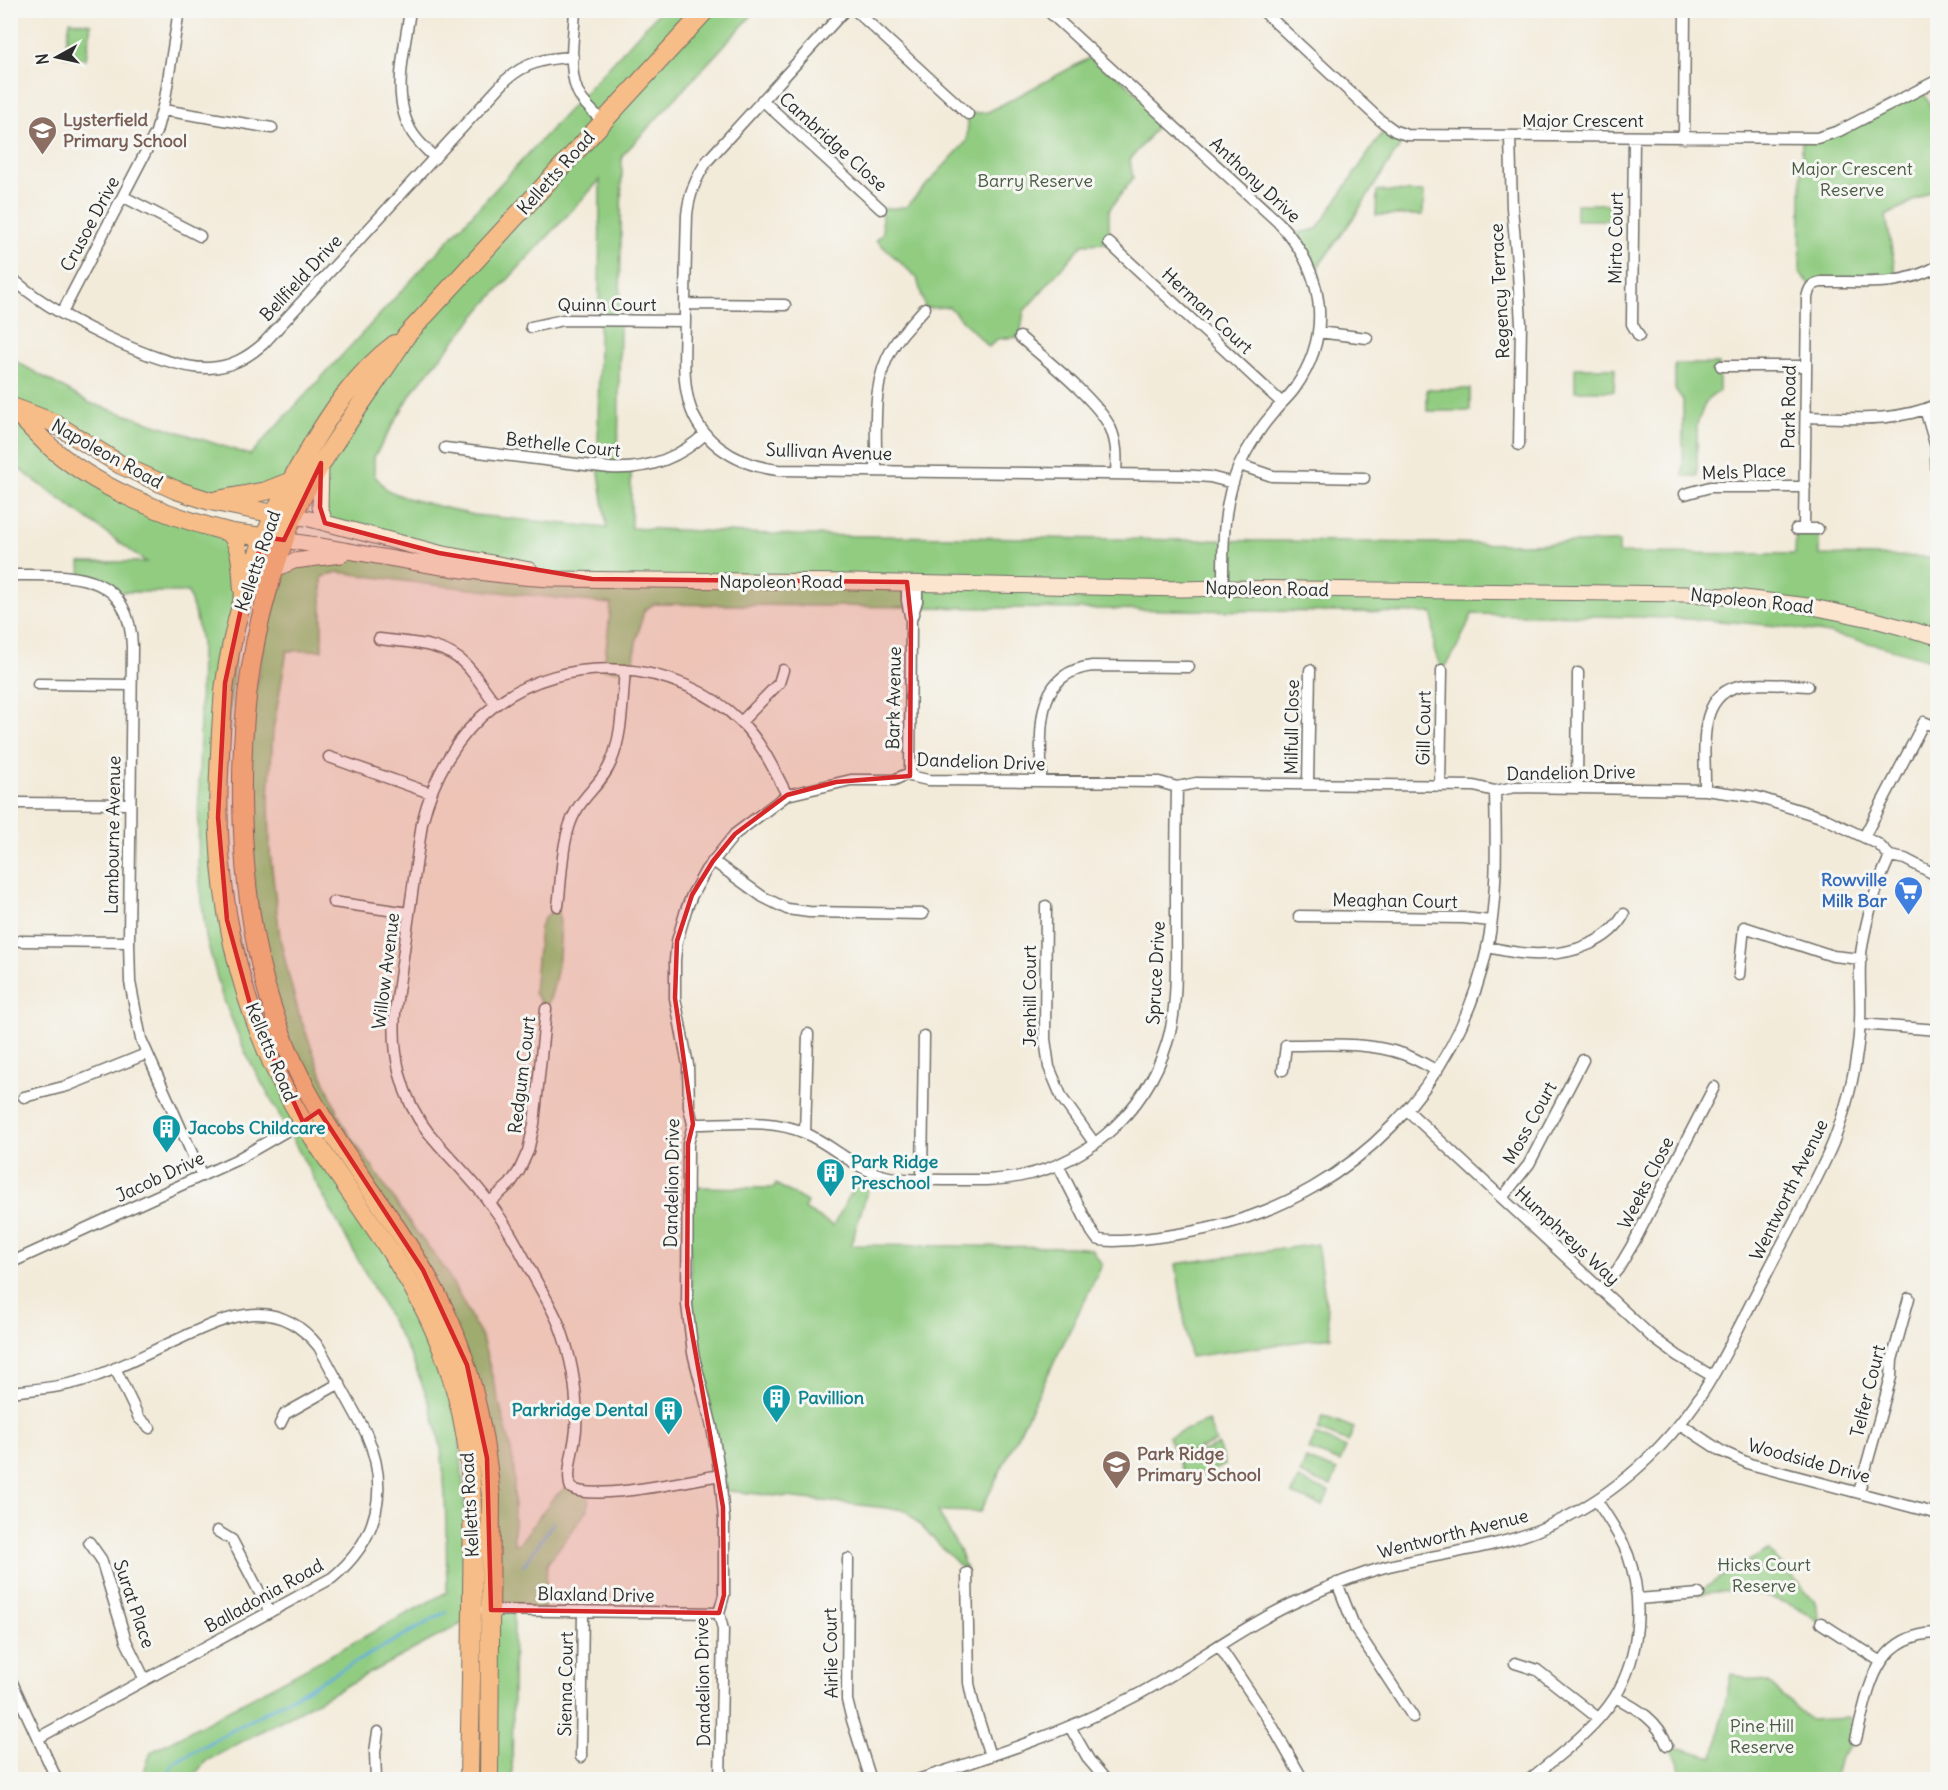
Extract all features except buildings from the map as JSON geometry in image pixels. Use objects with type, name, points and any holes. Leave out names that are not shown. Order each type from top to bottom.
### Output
[{"type":"main road","name":"Kelletts Road","points":[[469,1779],[473,1515],[471,1471],[465,1429],[447,1365],[428,1316],[406,1275],[303,1122],[273,1067],[253,1015],[233,949],[223,891],[218,817],[223,706],[229,660],[244,595],[273,514],[314,439],[348,392],[373,363],[406,336],[706,10]]},
{"type":"main road","name":"Kelletts Road","points":[[406,336],[321,463],[293,517],[256,630],[245,708],[242,782],[246,881],[254,939],[268,996],[297,1071],[319,1111],[423,1270],[446,1314],[467,1365],[488,1458],[491,1496],[489,1779]]},
{"type":"main road","name":"Napoleon Road","points":[[11,406],[52,422],[92,448],[148,479],[210,501],[325,523],[439,553],[592,579]]},
{"type":"main road","name":"Napoleon Road","points":[[11,406],[47,444],[106,484],[151,506],[229,532],[437,568],[506,577],[912,582],[1183,589],[1599,592],[1728,596],[1816,608],[1938,637]]},
{"type":"main road","points":[[321,463],[320,507],[325,523]]},
{"type":"main road","points":[[210,501],[266,491],[289,482]]},
{"type":"main road","points":[[229,532],[236,540],[238,547],[244,595]]},
{"type":"main road","points":[[275,569],[294,561],[356,554]]},
{"type":"street","name":"Crusoe Drive","points":[[62,313],[152,143],[163,110],[179,10]]},
{"type":"street","points":[[410,10],[400,98],[405,118],[413,134],[435,158]]},
{"type":"street","points":[[574,10],[575,84],[580,97],[603,122]]},
{"type":"street","name":"Sullivan Avenue","points":[[845,10],[708,160],[694,184],[687,215],[686,392],[691,411],[705,434],[728,454],[744,463],[778,470],[1116,473],[1197,476],[1233,483]]},
{"type":"street","points":[[855,10],[968,114]]},
{"type":"street","name":"Anthony Drive","points":[[1047,10],[1265,210],[1292,238],[1306,259],[1315,282],[1319,302],[1318,332],[1305,372],[1293,391],[1256,434],[1233,483],[1224,528],[1223,588]]},
{"type":"street","name":"Major Crescent","points":[[1262,10],[1380,120],[1395,131],[1412,135],[1802,140],[1824,137],[1938,80]]},
{"type":"street","points":[[1684,138],[1685,10]]},
{"type":"street","name":"Bellfield Drive","points":[[10,276],[39,301],[62,313],[112,339],[183,366],[210,368],[237,362],[251,354],[268,339],[512,75],[533,63],[549,58],[573,57]]},
{"type":"street","name":"Cambridge Close","points":[[762,100],[881,209]]},
{"type":"street","points":[[163,110],[272,128]]},
{"type":"street","name":"Regency Terrace","points":[[1510,137],[1510,187],[1521,324],[1519,445]]},
{"type":"street","name":"Mirto Court","points":[[1634,137],[1632,324],[1639,336]]},
{"type":"street","points":[[123,197],[200,236]]},
{"type":"street","name":"Herman Court","points":[[1109,243],[1282,403]]},
{"type":"street","name":"Park Road","points":[[1818,529],[1800,529],[1805,487],[1807,298],[1811,285],[1821,282],[1897,281],[1938,266]]},
{"type":"street","points":[[685,304],[785,305]]},
{"type":"street","points":[[876,471],[877,401],[881,373],[893,346],[926,308]]},
{"type":"street","name":"Quinn Court","points":[[531,327],[563,320],[685,321]]},
{"type":"street","points":[[1318,332],[1367,338]]},
{"type":"street","points":[[1020,337],[1100,411],[1110,427],[1114,440],[1117,458],[1116,473]]},
{"type":"street","points":[[1721,366],[1806,366]]},
{"type":"street","points":[[1806,417],[1892,417],[1938,404]]},
{"type":"street","points":[[1925,409],[1936,447],[1936,536],[1938,542]]},
{"type":"street","name":"Bethelle Court","points":[[445,448],[610,468],[632,468],[670,458],[691,446],[705,434]]},
{"type":"street","points":[[1240,465],[1272,476],[1364,478]]},
{"type":"street","name":"Mels Place","points":[[1685,494],[1710,487],[1805,487]]},
{"type":"street","name":"Lambourne Avenue","points":[[10,575],[81,577],[95,581],[112,592],[122,603],[130,620],[132,685],[129,942],[133,1003],[146,1054],[202,1176]]},
{"type":"street","name":"Bark Avenue","points":[[910,776],[911,620],[907,601],[912,582]]},
{"type":"street","points":[[379,639],[429,645],[451,653],[469,668],[496,704]]},
{"type":"street","points":[[1041,781],[1043,708],[1053,686],[1064,675],[1092,666],[1189,667]]},
{"type":"street","name":"Willow Avenue","points":[[720,1475],[627,1491],[579,1491],[571,1488],[569,1480],[576,1437],[577,1413],[573,1374],[566,1345],[552,1310],[514,1240],[490,1202],[428,1132],[410,1102],[400,1074],[395,1050],[394,1025],[422,823],[430,793],[442,767],[456,746],[496,704],[537,682],[570,672],[590,669],[625,670],[666,678],[695,690],[720,705],[741,722],[767,757],[787,795]]},
{"type":"street","points":[[558,906],[565,844],[571,821],[576,811],[606,773],[615,751],[625,670]]},
{"type":"street","points":[[741,722],[779,683],[783,670]]},
{"type":"street","name":"Milfull Close","points":[[1308,784],[1310,670]]},
{"type":"street","name":"Gill Court","points":[[1440,786],[1442,670]]},
{"type":"street","points":[[1577,788],[1578,673]]},
{"type":"street","points":[[38,684],[132,685]]},
{"type":"street","points":[[1705,790],[1706,725],[1715,700],[1726,691],[1742,686],[1808,686]]},
{"type":"street","points":[[1864,837],[1924,722],[1938,728]]},
{"type":"street","points":[[329,757],[430,793]]},
{"type":"street","name":"Dandelion Drive","points":[[720,1779],[723,1630],[718,1613],[724,1595],[724,1519],[712,1427],[696,1371],[688,1320],[688,1144],[693,1124],[688,1107],[688,1065],[675,998],[675,960],[677,941],[689,903],[712,861],[740,830],[787,795],[836,782],[866,779],[894,780],[910,776],[928,780],[1159,782],[1177,787],[1196,783],[1480,786],[1495,791],[1515,787],[1705,790],[1757,797],[1786,804],[1824,818],[1881,846],[1890,856],[1905,859],[1938,876]]},
{"type":"street","name":"Spruce Drive","points":[[693,1124],[770,1125],[805,1133],[866,1170],[896,1178],[1009,1178],[1058,1165],[1095,1144],[1125,1117],[1147,1087],[1164,1050],[1171,1026],[1175,983],[1177,787]]},
{"type":"street","points":[[1058,1165],[1095,1244],[1194,1232],[1232,1223],[1272,1209],[1322,1183],[1358,1158],[1407,1110],[1437,1071],[1456,1038],[1471,1004],[1487,947],[1491,921],[1495,867],[1495,791]]},
{"type":"street","points":[[17,803],[130,804]]},
{"type":"street","name":"Wentworth Avenue","points":[[916,1779],[932,1777],[1070,1727],[1132,1697],[1267,1616],[1337,1583],[1382,1568],[1514,1539],[1554,1523],[1596,1500],[1630,1476],[1646,1461],[1680,1424],[1712,1376],[1831,1148],[1851,1084],[1860,1024],[1861,959],[1873,898],[1890,856]]},
{"type":"street","points":[[712,861],[763,897],[787,909],[815,913],[923,914]]},
{"type":"street","points":[[333,902],[410,913]]},
{"type":"street","name":"Jenhill Court","points":[[1046,906],[1045,1039],[1049,1067],[1062,1098],[1095,1144]]},
{"type":"street","points":[[1487,947],[1535,954],[1568,950],[1603,937],[1612,931],[1624,914]]},
{"type":"street","name":"Meaghan Court","points":[[1299,916],[1463,918],[1491,921]]},
{"type":"street","points":[[1739,975],[1744,927],[1833,956],[1861,959]]},
{"type":"street","points":[[20,941],[129,942]]},
{"type":"street","name":"Redgum Court","points":[[490,1202],[514,1178],[528,1151],[534,1124],[546,1009]]},
{"type":"street","points":[[1860,1024],[1938,1030]]},
{"type":"street","points":[[805,1133],[808,1034]]},
{"type":"street","points":[[922,1179],[924,1036]]},
{"type":"street","points":[[1283,1070],[1286,1045],[1383,1048],[1406,1055],[1437,1071]]},
{"type":"street","points":[[24,1097],[67,1086],[146,1054]]},
{"type":"street","name":"Moss Court","points":[[1502,1198],[1530,1164],[1583,1060]]},
{"type":"street","name":"Weeks Close","points":[[1600,1290],[1618,1269],[1634,1242],[1714,1087]]},
{"type":"street","name":"Humphreys Way","points":[[1407,1110],[1663,1346],[1712,1376]]},
{"type":"street","name":"Jacob Drive","points":[[10,1263],[236,1160],[319,1111]]},
{"type":"street","name":"Telfer Court","points":[[1859,1492],[1891,1377],[1892,1360],[1909,1298]]},
{"type":"street","name":"Balladonia Road","points":[[10,1392],[73,1383],[115,1368],[234,1316],[257,1314],[284,1320],[306,1334],[319,1347],[340,1383],[366,1432],[376,1461],[379,1487],[376,1512],[365,1540],[342,1570],[323,1585],[38,1738]]},
{"type":"street","points":[[115,1368],[139,1418],[150,1428]]},
{"type":"street","points":[[280,1424],[285,1414],[340,1383]]},
{"type":"street","name":"Woodside Drive","points":[[1680,1424],[1716,1448],[1742,1461],[1938,1514]]},
{"type":"street","points":[[1529,1779],[1599,1718],[1615,1697],[1627,1669],[1635,1640],[1638,1599],[1632,1568],[1614,1526],[1596,1500]]},
{"type":"street","points":[[217,1531],[232,1540],[270,1612]]},
{"type":"street","name":"Surat Place","points":[[89,1542],[101,1559],[126,1641],[145,1680]]},
{"type":"street","name":"Airlie Court","points":[[848,1559],[847,1700],[871,1779]]},
{"type":"street","points":[[967,1573],[969,1683],[990,1756]]},
{"type":"street","points":[[1337,1583],[1355,1628],[1413,1717]]},
{"type":"street","points":[[1638,1599],[1699,1594]]},
{"type":"street","name":"Blaxland Drive","points":[[472,1611],[718,1613]]},
{"type":"street","name":"Sienna Court","points":[[581,1757],[583,1611]]},
{"type":"street","points":[[1821,1623],[1880,1661]]},
{"type":"street","points":[[1856,1739],[1868,1693],[1880,1661],[1902,1642],[1922,1634],[1938,1633]]},
{"type":"street","points":[[1219,1646],[1270,1722],[1303,1779]]},
{"type":"street","points":[[1515,1663],[1538,1670],[1599,1718]]},
{"type":"street","points":[[10,1678],[57,1779]]},
{"type":"street","points":[[1615,1697],[1652,1720],[1662,1732],[1667,1745]]},
{"type":"street","points":[[1070,1727],[1089,1761],[1106,1779]]},
{"type":"street","points":[[376,1779],[375,1752],[378,1732]]},
{"type":"highlighted area","points":[[321,463],[320,507],[325,523],[439,553],[592,579],[907,582],[911,620],[910,776],[836,782],[787,795],[735,834],[713,861],[692,895],[677,941],[675,998],[693,1124],[688,1144],[687,1305],[723,1507],[724,1595],[719,1613],[491,1610],[487,1458],[467,1365],[423,1270],[319,1111],[303,1122],[253,1015],[227,920],[218,817],[225,683],[244,595],[264,537],[284,540]]},
{"type":"green space","points":[[660,11],[756,11],[622,156],[618,468],[631,468],[631,528],[795,535],[1517,544],[1619,542],[1619,553],[1795,554],[1796,534],[1819,534],[1819,555],[1937,557],[1937,662],[1875,645],[1789,627],[1657,618],[1472,614],[1456,650],[1442,670],[1434,650],[1433,613],[654,604],[644,610],[636,642],[633,671],[604,669],[611,604],[338,572],[322,577],[322,650],[287,651],[273,730],[269,797],[270,851],[280,938],[298,1011],[343,1125],[415,1230],[445,1269],[482,1338],[510,1444],[514,1469],[514,1544],[519,1544],[553,1498],[569,1485],[589,1491],[588,1509],[547,1564],[544,1610],[514,1610],[512,1779],[489,1779],[491,1496],[457,1338],[338,1142],[268,996],[242,782],[275,569],[356,554],[521,568],[325,523],[321,463],[387,350],[289,482],[210,501],[12,407],[61,455],[236,540],[236,628],[220,861],[262,1041],[390,1250],[457,1396],[472,1618],[206,1761],[191,1779],[141,1779],[151,1752],[447,1592],[441,1449],[436,1425],[424,1390],[411,1357],[246,1054],[222,996],[206,937],[198,867],[201,642],[188,592],[112,592],[81,577],[80,562],[146,562],[11,463],[10,358],[90,403],[250,455]],"holes":[[[600,180],[598,466],[607,528],[474,515],[406,498],[387,490],[374,475],[374,457],[414,389],[488,301]]]},
{"type":"green space","points":[[70,21],[91,24],[86,59],[64,56]]},
{"type":"green space","name":"Barry Reserve","points":[[1095,55],[1164,118],[1130,160],[1133,178],[1109,210],[1109,243],[1083,244],[1024,311],[1020,337],[997,339],[989,347],[949,307],[925,308],[917,278],[876,240],[883,233],[881,209],[906,207],[967,141],[968,114],[988,112]]},
{"type":"green space","name":"Major Crescent Reserve","points":[[1921,88],[1937,119],[1937,188],[1886,216],[1897,281],[1811,285],[1800,273],[1802,139],[1817,138]]},
{"type":"green space","points":[[1387,126],[1407,135],[1352,220],[1312,275],[1290,235],[1317,229]]},
{"type":"green space","points":[[1377,191],[1424,192],[1423,215],[1376,215]]},
{"type":"green space","points":[[1576,204],[1611,204],[1611,220],[1576,220]]},
{"type":"green space","points":[[1675,364],[1719,364],[1719,391],[1706,401],[1697,424],[1697,476],[1683,476],[1683,400],[1675,389]]},
{"type":"green space","points":[[1575,368],[1615,368],[1614,391],[1575,391]]},
{"type":"green space","points":[[1427,389],[1470,389],[1470,411],[1427,411]]},
{"type":"green space","points":[[558,906],[559,958],[546,1009],[534,993],[540,927],[544,918]]},
{"type":"green space","points":[[864,1169],[873,1172],[851,1245],[1073,1247],[1092,1249],[1102,1265],[980,1512],[938,1511],[960,1552],[967,1573],[905,1510],[722,1490],[693,1353],[688,1187],[774,1188],[776,1184],[807,1202],[804,1209],[833,1226]]},
{"type":"green space","points":[[1317,1244],[1331,1337],[1190,1357],[1176,1264]]},
{"type":"green space","points":[[1323,1416],[1354,1428],[1348,1442],[1318,1430]]},
{"type":"green space","points":[[1208,1421],[1216,1442],[1176,1458],[1168,1437]]},
{"type":"green space","points":[[1315,1435],[1346,1448],[1340,1462],[1309,1450]]},
{"type":"green space","points":[[1218,1445],[1225,1465],[1186,1481],[1178,1461]]},
{"type":"green space","points":[[1306,1459],[1337,1471],[1331,1486],[1300,1474]]},
{"type":"green space","points":[[1298,1479],[1329,1492],[1323,1506],[1292,1494]]},
{"type":"green space","name":"Hicks Court Reserve","points":[[1768,1550],[1815,1602],[1821,1623],[1793,1606],[1763,1596],[1731,1592],[1699,1594],[1714,1581]]},
{"type":"green space","name":"Pine Hill Reserve","points":[[1731,1674],[1769,1683],[1810,1720],[1848,1718],[1856,1739],[1840,1757],[1834,1780],[1682,1779],[1678,1761],[1667,1745],[1714,1757]]},
{"type":"waterway","points":[[523,1566],[553,1523]]},
{"type":"waterway","points":[[166,1780],[173,1763],[446,1612]]},
{"type":"place","name":"Lysterfield Primary School","points":[[42,156]]},
{"type":"place","name":"Rowville Milk Bar","points":[[1908,916]]},
{"type":"place","name":"Jacobs Childcare","points":[[167,1154]]},
{"type":"place","name":"Park Ridge Preschool","points":[[830,1198]]},
{"type":"place","name":"Pavillion","points":[[777,1424]]},
{"type":"place","name":"Parkridge Dental","points":[[669,1436]]},
{"type":"place","name":"Park Ridge Primary School","points":[[1116,1490]]}]
